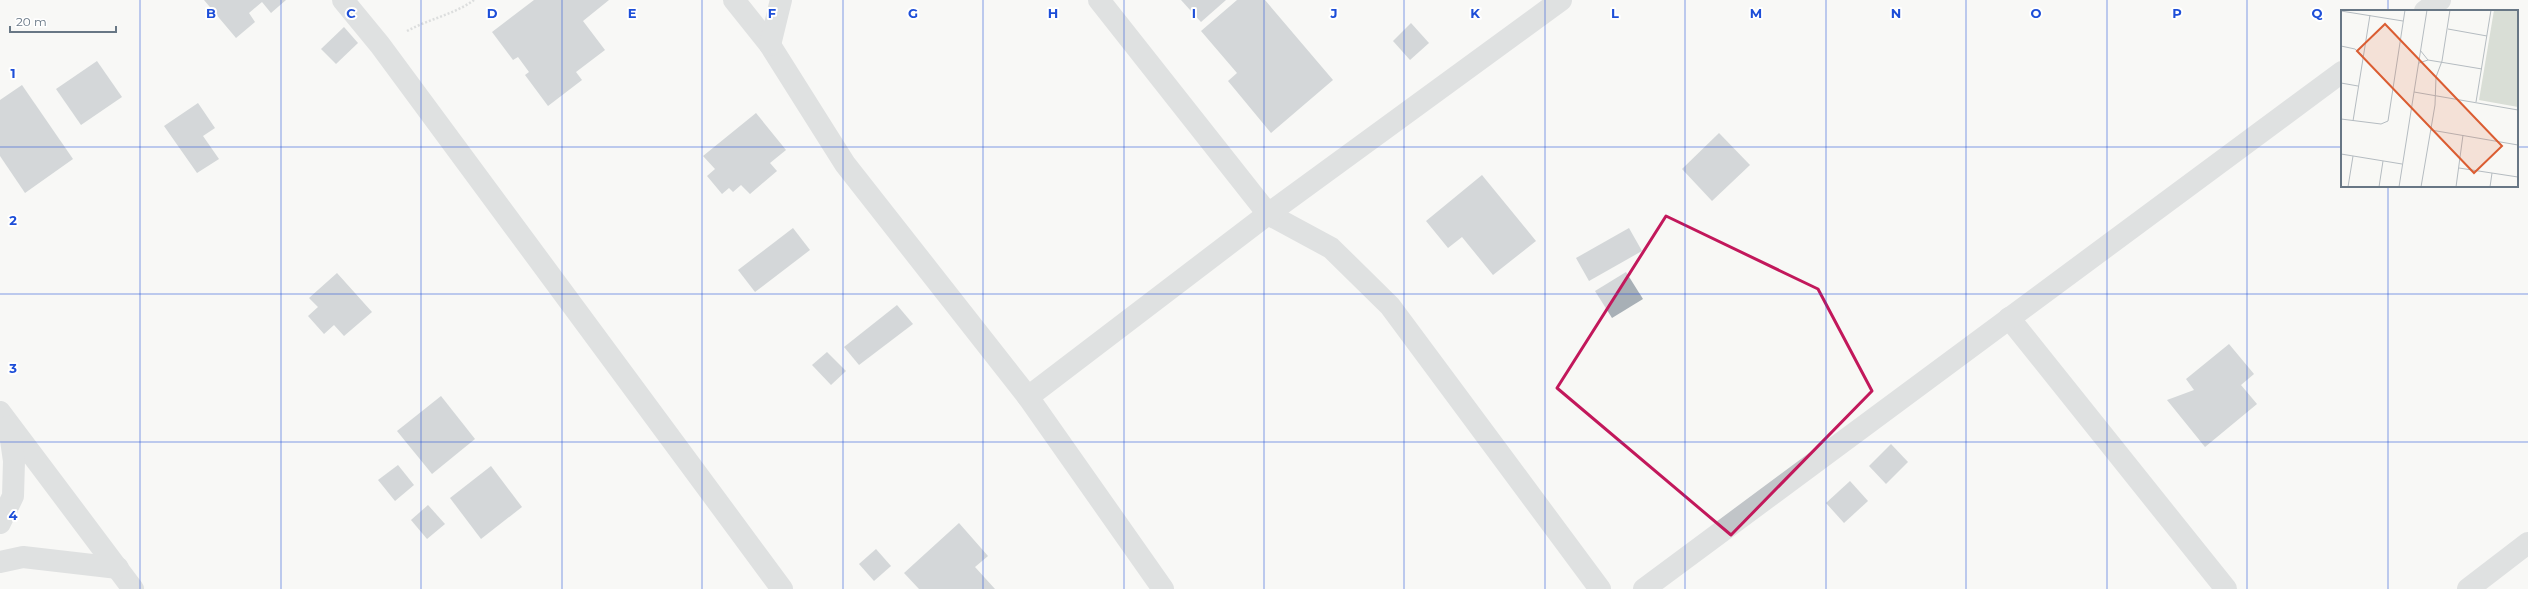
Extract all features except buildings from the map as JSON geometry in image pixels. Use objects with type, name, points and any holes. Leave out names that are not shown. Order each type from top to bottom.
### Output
[{"type":"street","points":[[343,0],[380,46],[782,589]]},
{"type":"street","points":[[734,0],[770,45],[845,164],[1028,397],[1163,589]]},
{"type":"street","points":[[770,45],[781,0]]},
{"type":"street","points":[[1099,0],[1268,214],[1331,248],[1390,306],[1600,589]]},
{"type":"street","points":[[1028,397],[1268,214],[1561,0]]},
{"type":"street","points":[[2426,10],[2440,0]]},
{"type":"street","points":[[1644,589],[2341,73]]},
{"type":"street","points":[[2009,318],[2226,589]]},
{"type":"street","points":[[0,523],[13,496],[14,461],[4,417]]},
{"type":"street","points":[[4,417],[133,589]]},
{"type":"street","points":[[2468,589],[2528,543]]},
{"type":"street","points":[[0,562],[23,557],[118,568]]},
{"type":"path","points":[[380,46],[428,20],[464,8],[474,0]]},
{"type":"highlighted area","points":[[1666,216],[1818,289],[1872,391],[1731,535],[1557,388]]}]
